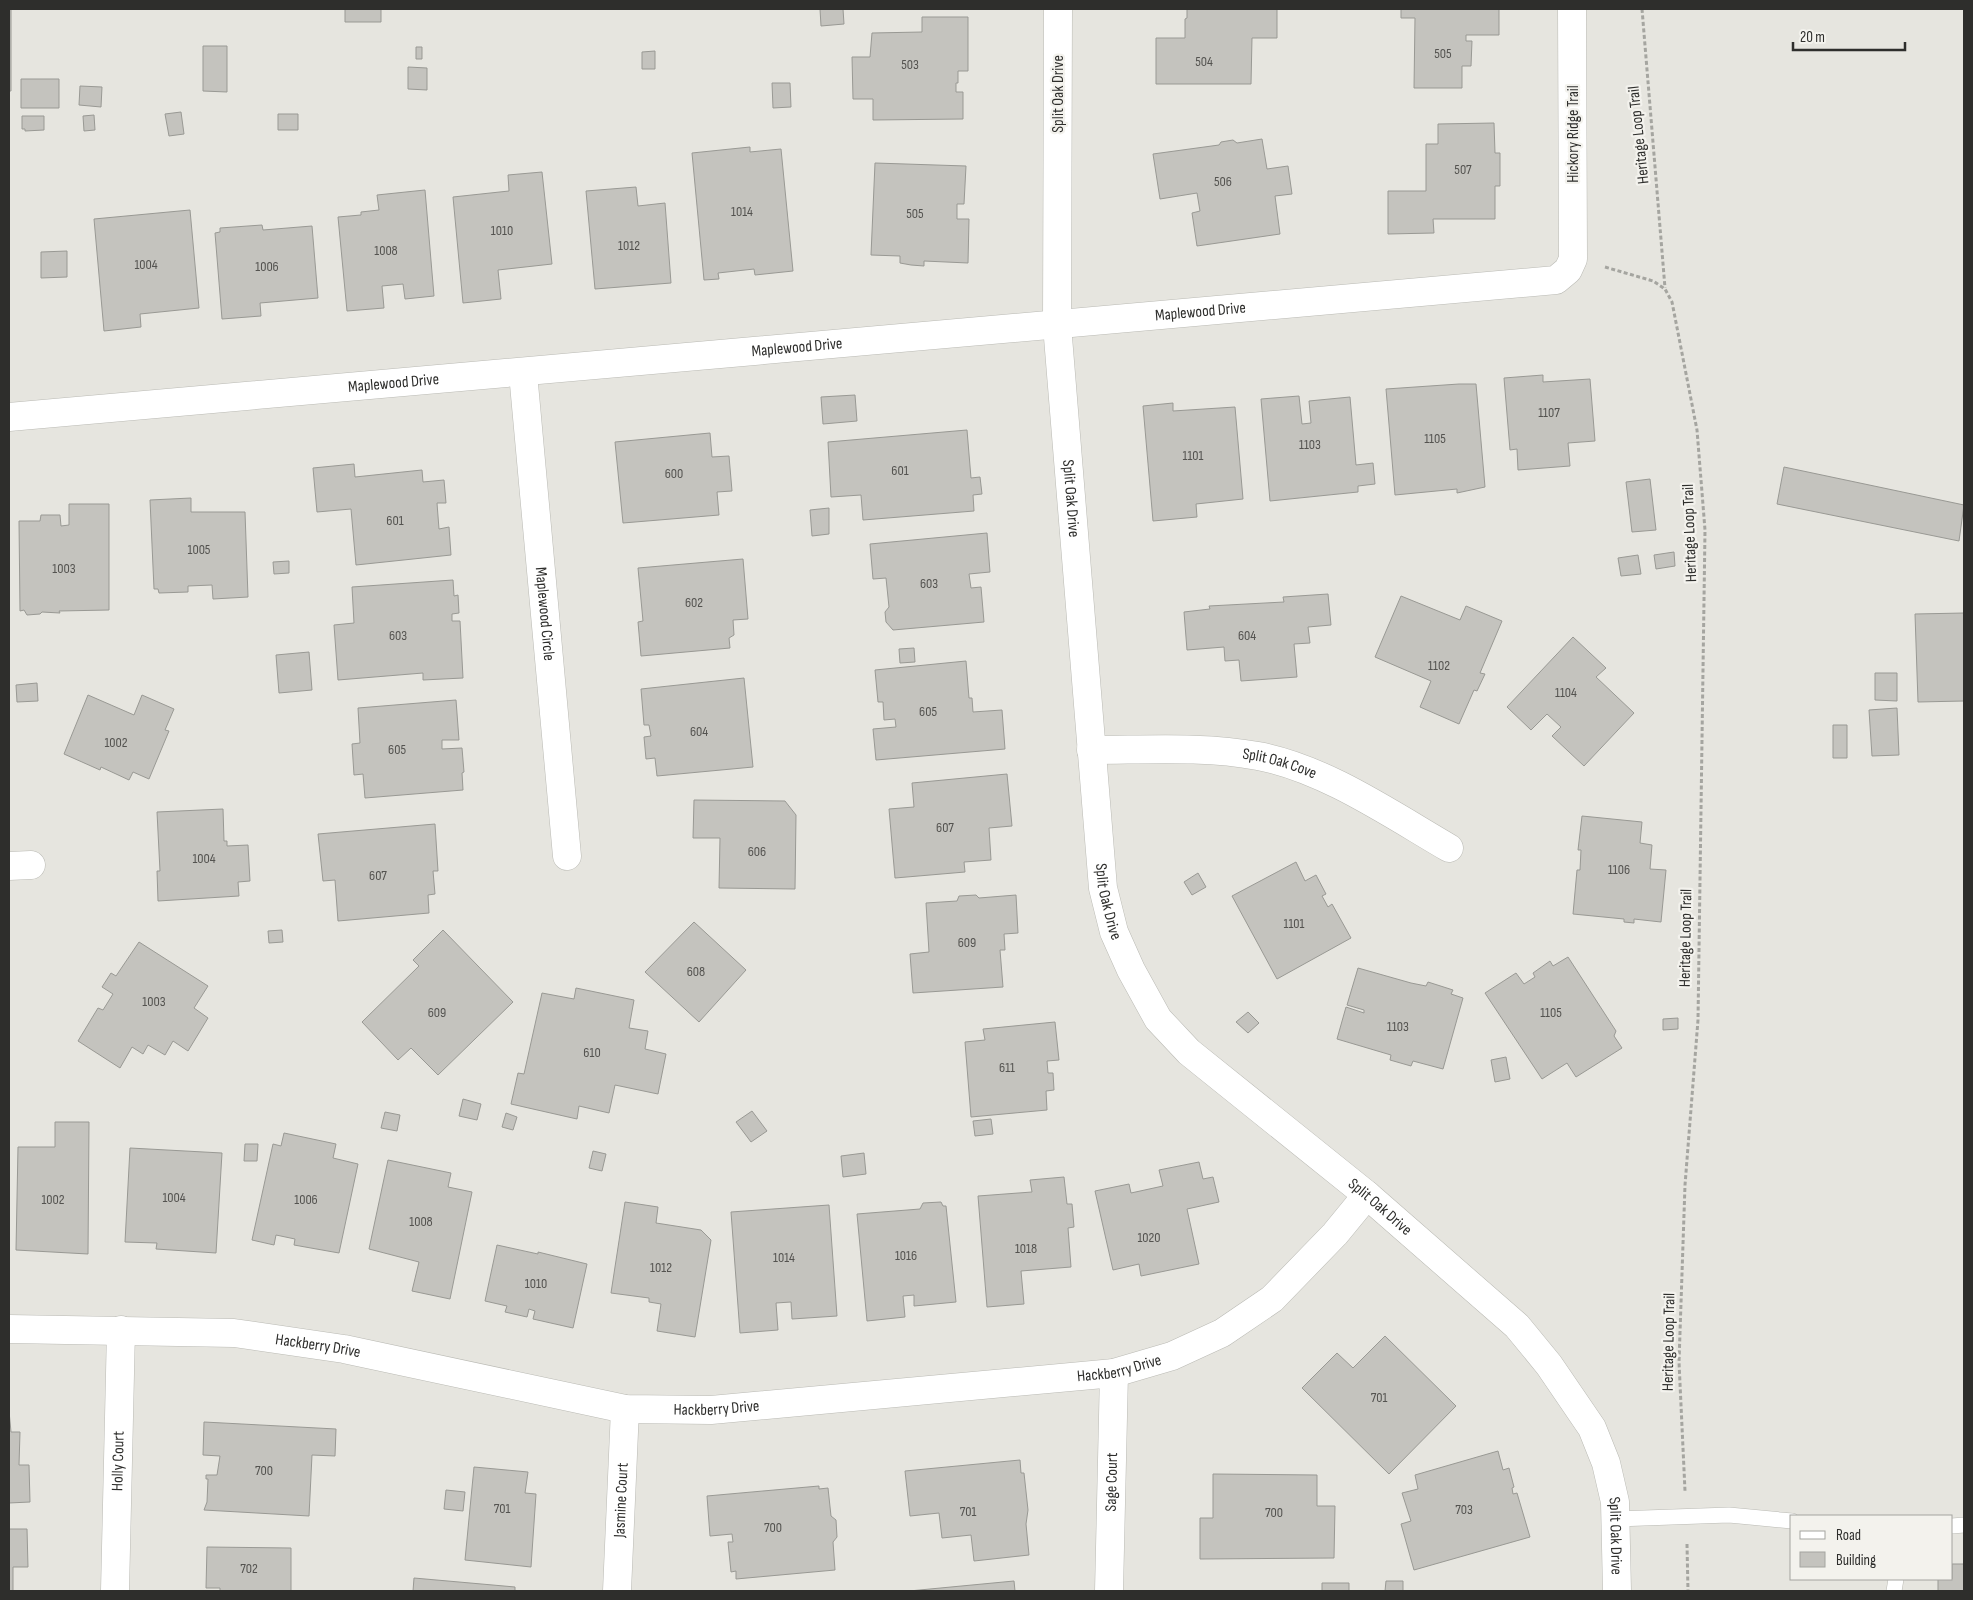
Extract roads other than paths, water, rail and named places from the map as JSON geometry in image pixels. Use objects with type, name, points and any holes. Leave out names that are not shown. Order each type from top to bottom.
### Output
[{"type":"street","name":"Split Oak Drive","points":[[1058,9],[1057,325],[1103,888],[1112,924],[1132,970],[1158,1019],[1189,1052],[1367,1195],[1517,1326],[1549,1364],[1592,1428],[1606,1463],[1615,1502],[1617,1591]]},
{"type":"street","name":"Hickory Ridge Trail","points":[[1572,9],[1574,258]]},
{"type":"street","name":"Maplewood Drive","points":[[9,417],[523,373],[1556,280],[1568,270],[1574,258]]},
{"type":"street","name":"Maplewood Circle","points":[[523,373],[567,856]]},
{"type":"street","name":"Split Oak Cove","points":[[1091,750],[1187,750],[1260,756],[1307,772],[1356,794],[1449,848]]},
{"type":"street","name":"Hackberry Drive","points":[[9,1329],[234,1333],[344,1349],[625,1409],[711,1410],[1114,1373],[1172,1356],[1222,1333],[1272,1299],[1335,1234],[1367,1195]]},
{"type":"street","name":"Holly Court","points":[[115,1591],[121,1330]]},
{"type":"street","name":"Sage Court","points":[[1109,1591],[1114,1373]]},
{"type":"street","name":"Jasmine Court","points":[[617,1591],[625,1409]]},
{"type":"lane","points":[[1616,1519],[1729,1515],[1790,1521]]}]
